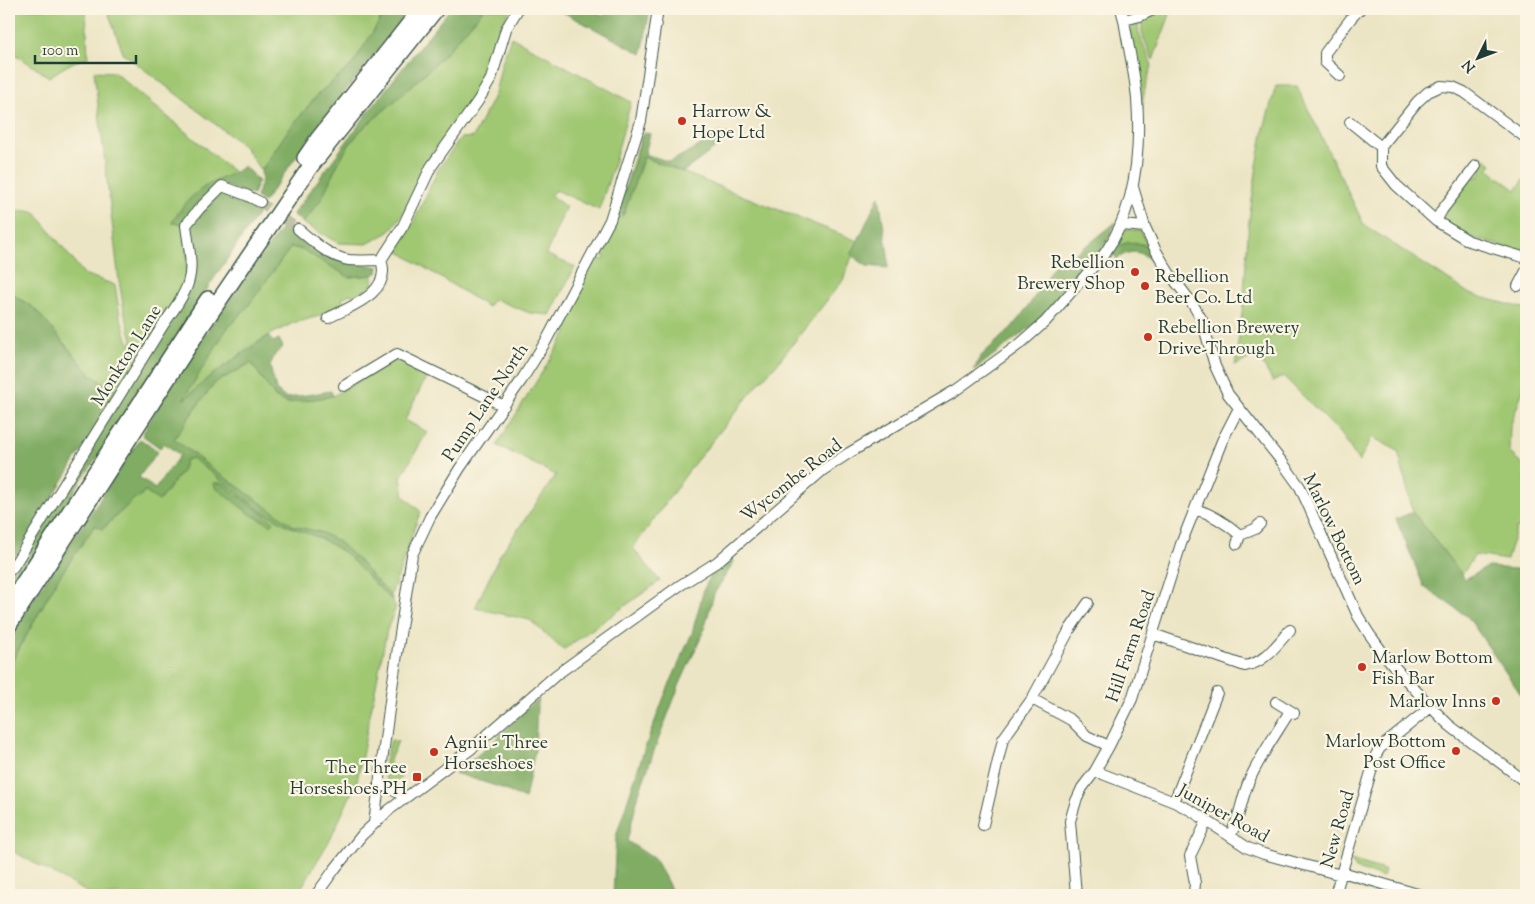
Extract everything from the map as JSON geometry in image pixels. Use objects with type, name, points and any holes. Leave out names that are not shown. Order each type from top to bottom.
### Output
[{"type":"highway","points":[[9,606],[190,325],[307,155],[421,9]]},
{"type":"highway","points":[[9,625],[201,327],[310,166],[436,9]]},
{"type":"street","points":[[328,318],[365,300],[378,285],[383,272],[381,260],[403,226],[431,167],[478,101],[491,79],[506,29],[518,9]]},
{"type":"street","name":"Pump Lane North","points":[[374,824],[412,555],[430,518],[460,468],[504,406],[546,341],[610,220],[642,121],[658,9]]},
{"type":"street","name":"Wycombe Road","points":[[316,895],[362,835],[389,810],[471,749],[556,674],[679,586],[718,562],[823,470],[956,390],[1021,343],[1045,322],[1105,253],[1122,225],[1133,187],[1137,142],[1137,98],[1124,20],[1120,9]]},
{"type":"street","points":[[1124,20],[1140,16],[1155,9]]},
{"type":"street","points":[[1333,74],[1325,62],[1325,53],[1360,9]]},
{"type":"street","points":[[1526,138],[1464,92],[1453,87],[1441,86],[1428,92],[1417,102],[1381,147],[1381,166],[1396,185],[1436,221],[1469,241],[1526,258]]},
{"type":"street","points":[[1350,122],[1381,147]]},
{"type":"street","points":[[1436,221],[1442,210],[1475,169]]},
{"type":"street","name":"Monkton Lane","points":[[9,571],[183,294],[188,282],[190,267],[186,225],[222,186],[260,202]]},
{"type":"street","name":"Marlow Bottom","points":[[1133,187],[1145,227],[1155,249],[1169,273],[1192,303],[1202,320],[1215,366],[1228,394],[1300,487],[1358,616],[1369,636],[1431,707],[1450,725],[1512,770],[1526,783]]},
{"type":"street","points":[[1122,225],[1145,227]]},
{"type":"street","points":[[298,229],[322,249],[335,256],[348,260],[381,260]]},
{"type":"street","points":[[1518,286],[1526,271]]},
{"type":"street","points":[[344,386],[397,354],[504,406]]},
{"type":"street","name":"Hill Farm Road","points":[[1076,895],[1070,821],[1076,801],[1082,788],[1095,771],[1109,746],[1132,699],[1181,544],[1222,441],[1239,408]]},
{"type":"street","points":[[1195,509],[1224,522],[1238,539],[1255,530],[1260,524]]},
{"type":"street","points":[[986,821],[1003,739],[1057,660],[1070,629],[1088,608]]},
{"type":"street","points":[[1153,634],[1245,666],[1254,664],[1264,658],[1268,648],[1290,630]]},
{"type":"street","points":[[1174,802],[1215,707],[1217,693]]},
{"type":"street","points":[[1032,699],[1071,720],[1087,736],[1109,746]]},
{"type":"street","points":[[1230,836],[1237,825],[1247,784],[1258,760],[1292,712],[1276,702]]},
{"type":"street","name":"New Road","points":[[1335,895],[1376,755],[1380,748],[1431,707]]},
{"type":"street","name":"Juniper Road","points":[[1095,771],[1192,811],[1248,848],[1264,854],[1421,895]]},
{"type":"street","points":[[379,783],[406,797]]},
{"type":"street","points":[[1194,895],[1195,883],[1190,856],[1207,821]]},
{"type":"green space","points":[[9,9],[86,9],[88,58],[72,63],[49,77],[9,50]]},
{"type":"green space","points":[[107,9],[387,9],[353,64],[319,93],[287,132],[261,171],[245,147],[123,53]]},
{"type":"green space","points":[[387,9],[410,9],[318,126],[264,202],[256,197],[262,180],[261,171],[287,132],[319,93],[353,64]]},
{"type":"green space","points":[[450,9],[484,9],[442,57],[361,130],[337,165],[322,198],[303,223],[293,214],[378,99]]},
{"type":"green space","points":[[484,9],[511,9],[501,24],[488,67],[471,101],[424,165],[405,211],[389,232],[367,244],[338,243],[303,223],[322,198],[337,165],[361,130],[442,57]]},
{"type":"green space","points":[[557,9],[590,9],[603,16],[611,9],[650,9],[642,54]]},
{"type":"green space","points":[[1161,9],[1172,9],[1153,60],[1142,34],[1142,20]]},
{"type":"green space","points":[[1138,22],[1139,34],[1152,65],[1145,88],[1141,114],[1130,30],[1132,25]]},
{"type":"green space","points":[[511,37],[631,102],[599,210],[556,190],[550,195],[566,207],[546,254],[575,267],[550,315],[530,313],[494,299],[488,307],[393,248],[413,223],[439,168],[461,138],[473,137],[495,94],[502,62]]},
{"type":"green space","points":[[94,71],[114,72],[235,173],[204,187],[172,222],[184,224],[187,262],[185,285],[118,392],[91,375],[34,308],[12,294],[9,289],[9,209],[35,212],[84,274],[115,285],[120,316],[129,345],[132,339],[124,311],[119,281]]},
{"type":"green space","points":[[1276,86],[1297,86],[1364,225],[1470,294],[1526,309],[1526,381],[1510,427],[1509,452],[1526,467],[1526,526],[1516,529],[1507,560],[1475,555],[1462,575],[1413,512],[1398,451],[1372,437],[1359,462],[1342,435],[1283,376],[1273,382],[1257,354],[1235,366],[1243,305],[1249,220],[1264,128]]},
{"type":"green space","points":[[645,133],[650,134],[645,154],[670,162],[718,133],[728,134],[730,137],[683,172],[643,157],[624,214],[616,216],[642,135]]},
{"type":"green space","points":[[1479,154],[1492,164],[1488,169],[1516,190],[1526,177],[1526,253],[1467,236],[1444,222],[1444,213],[1472,176],[1478,177],[1482,165],[1478,162]]},
{"type":"green space","points":[[644,157],[858,241],[843,280],[693,465],[633,548],[660,581],[563,650],[530,620],[475,608],[500,555],[556,475],[497,445],[567,332],[560,325],[593,257],[604,260],[606,257],[602,256],[599,251],[615,219],[623,216]]},
{"type":"green space","points":[[244,166],[258,180],[253,195],[221,184],[184,224],[172,223],[193,195]]},
{"type":"green space","points":[[223,190],[261,209],[80,482],[9,595],[9,575],[185,296],[188,226]]},
{"type":"green space","points":[[879,196],[888,255],[888,268],[867,266],[851,255]]},
{"type":"green space","points":[[1116,222],[1110,236],[1096,258],[1036,323],[974,370],[980,357],[1012,327],[1030,304],[1060,255],[1073,255]]},
{"type":"green space","points":[[285,224],[319,249],[379,267],[378,272],[373,275],[349,277],[303,250],[291,247],[248,306],[226,330],[183,400],[209,377],[268,336],[273,342],[279,339],[283,347],[275,354],[270,366],[276,390],[288,398],[331,391],[333,396],[288,403],[276,398],[251,363],[216,382],[174,439],[294,526],[320,532],[338,541],[391,595],[393,602],[345,553],[320,538],[291,527],[261,511],[192,458],[186,460],[182,471],[159,501],[144,491],[140,497],[135,498],[102,529],[95,525],[57,580],[9,667],[9,636],[140,439],[158,451],[139,477],[155,489],[180,455],[164,443],[160,448],[142,435],[192,354]]},
{"type":"green space","points":[[1127,229],[1141,231],[1147,245],[1124,244],[1113,251],[1112,250]]},
{"type":"green space","points":[[1127,243],[1147,245],[1163,269],[1160,272],[1147,257],[1136,252],[1130,252],[1117,259],[1113,251],[1116,246]]},
{"type":"green space","points":[[291,247],[303,250],[349,277],[373,275],[373,284],[354,296],[350,294],[342,298],[344,304],[319,316],[291,324],[268,336],[209,377],[181,402],[226,330],[248,306]]},
{"type":"green space","points":[[9,289],[12,294],[34,308],[91,375],[118,392],[14,559],[9,555]]},
{"type":"green space","points":[[399,357],[430,369],[405,420],[427,432],[401,477],[404,496],[421,512],[391,595],[396,607],[387,630],[357,781],[331,838],[297,895],[92,895],[9,849],[9,667],[57,580],[95,525],[103,529],[144,491],[159,500],[182,471],[186,459],[194,454],[174,439],[216,382],[251,363],[276,398],[288,403],[333,396]]},
{"type":"green space","points":[[213,483],[221,483],[274,522],[271,525],[250,514],[216,488]]},
{"type":"green space","points":[[1413,512],[1465,579],[1488,567],[1516,569],[1526,576],[1526,702],[1468,617],[1424,587],[1396,519]]},
{"type":"green space","points":[[729,555],[734,562],[714,594],[703,633],[679,686],[639,793],[627,841],[656,860],[674,895],[613,895],[616,836],[644,750],[664,697],[692,633],[704,589],[714,569]]},
{"type":"green space","points":[[539,700],[535,750],[525,799],[499,787],[455,773],[490,745],[530,705]]},
{"type":"green space","points":[[391,740],[398,741],[389,762],[401,778],[395,784],[388,782],[384,772]]},
{"type":"green space","points":[[1351,860],[1384,870],[1383,877],[1356,869]]},
{"type":"green space","points":[[1354,878],[1403,893],[1403,895],[1382,895],[1343,884]]},
{"type":"tunnel","points":[[260,202],[298,229]]},
{"type":"place","name":"Harrow & Hope Ltd","points":[[682,121]]},
{"type":"place","name":"Rebellion Brewery Shop","points":[[1135,272]]},
{"type":"place","name":"Rebellion Beer Co. Ltd","points":[[1145,286]]},
{"type":"place","name":"Rebellion Brewery Drive-Through","points":[[1148,337]]},
{"type":"place","name":"Marlow Bottom Fish Bar","points":[[1362,667]]},
{"type":"place","name":"Marlow Inns","points":[[1496,701]]},
{"type":"place","name":"Marlow Bottom Post Office","points":[[1456,751]]},
{"type":"place","name":"Agnii - Three Horseshoes","points":[[434,752]]},
{"type":"place","name":"The Three Horseshoes PH","points":[[417,777]]}]
